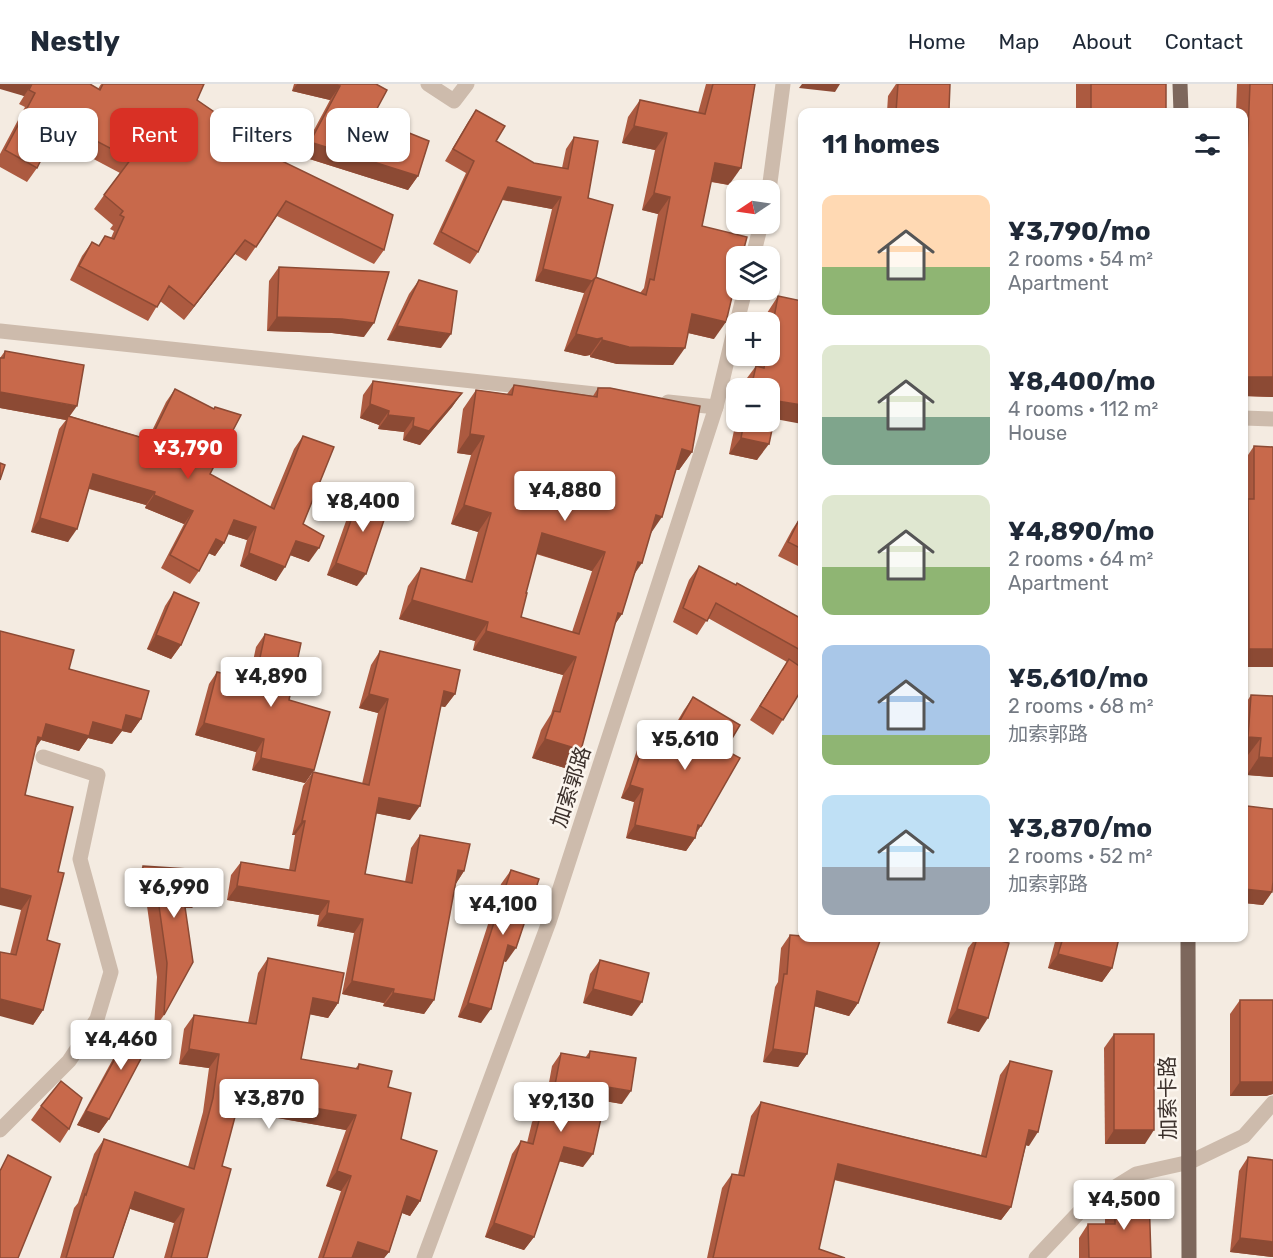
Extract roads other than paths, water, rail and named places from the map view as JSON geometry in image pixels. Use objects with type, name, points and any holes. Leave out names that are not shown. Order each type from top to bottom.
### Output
[{"type":"main road","points":[[1180,84],[1181,108]]},
{"type":"main road","name":"加索卡路","points":[[1188,942],[1189,1258]]},
{"type":"street","points":[[428,84],[454,101],[467,84]]},
{"type":"street","points":[[770,180],[783,84]]},
{"type":"street","points":[[0,331],[632,398]]},
{"type":"street","name":"加索郭路","points":[[424,1258],[549,921],[716,407],[726,366]]},
{"type":"street","points":[[656,400],[716,407]]},
{"type":"street","points":[[1248,418],[1273,419]]},
{"type":"street","points":[[0,1130],[69,1061],[96,1019],[111,972],[80,859],[98,775],[43,757]]},
{"type":"street","points":[[1036,1258],[1086,1205],[1136,1174],[1190,1162],[1244,1136],[1273,1103]]}]
